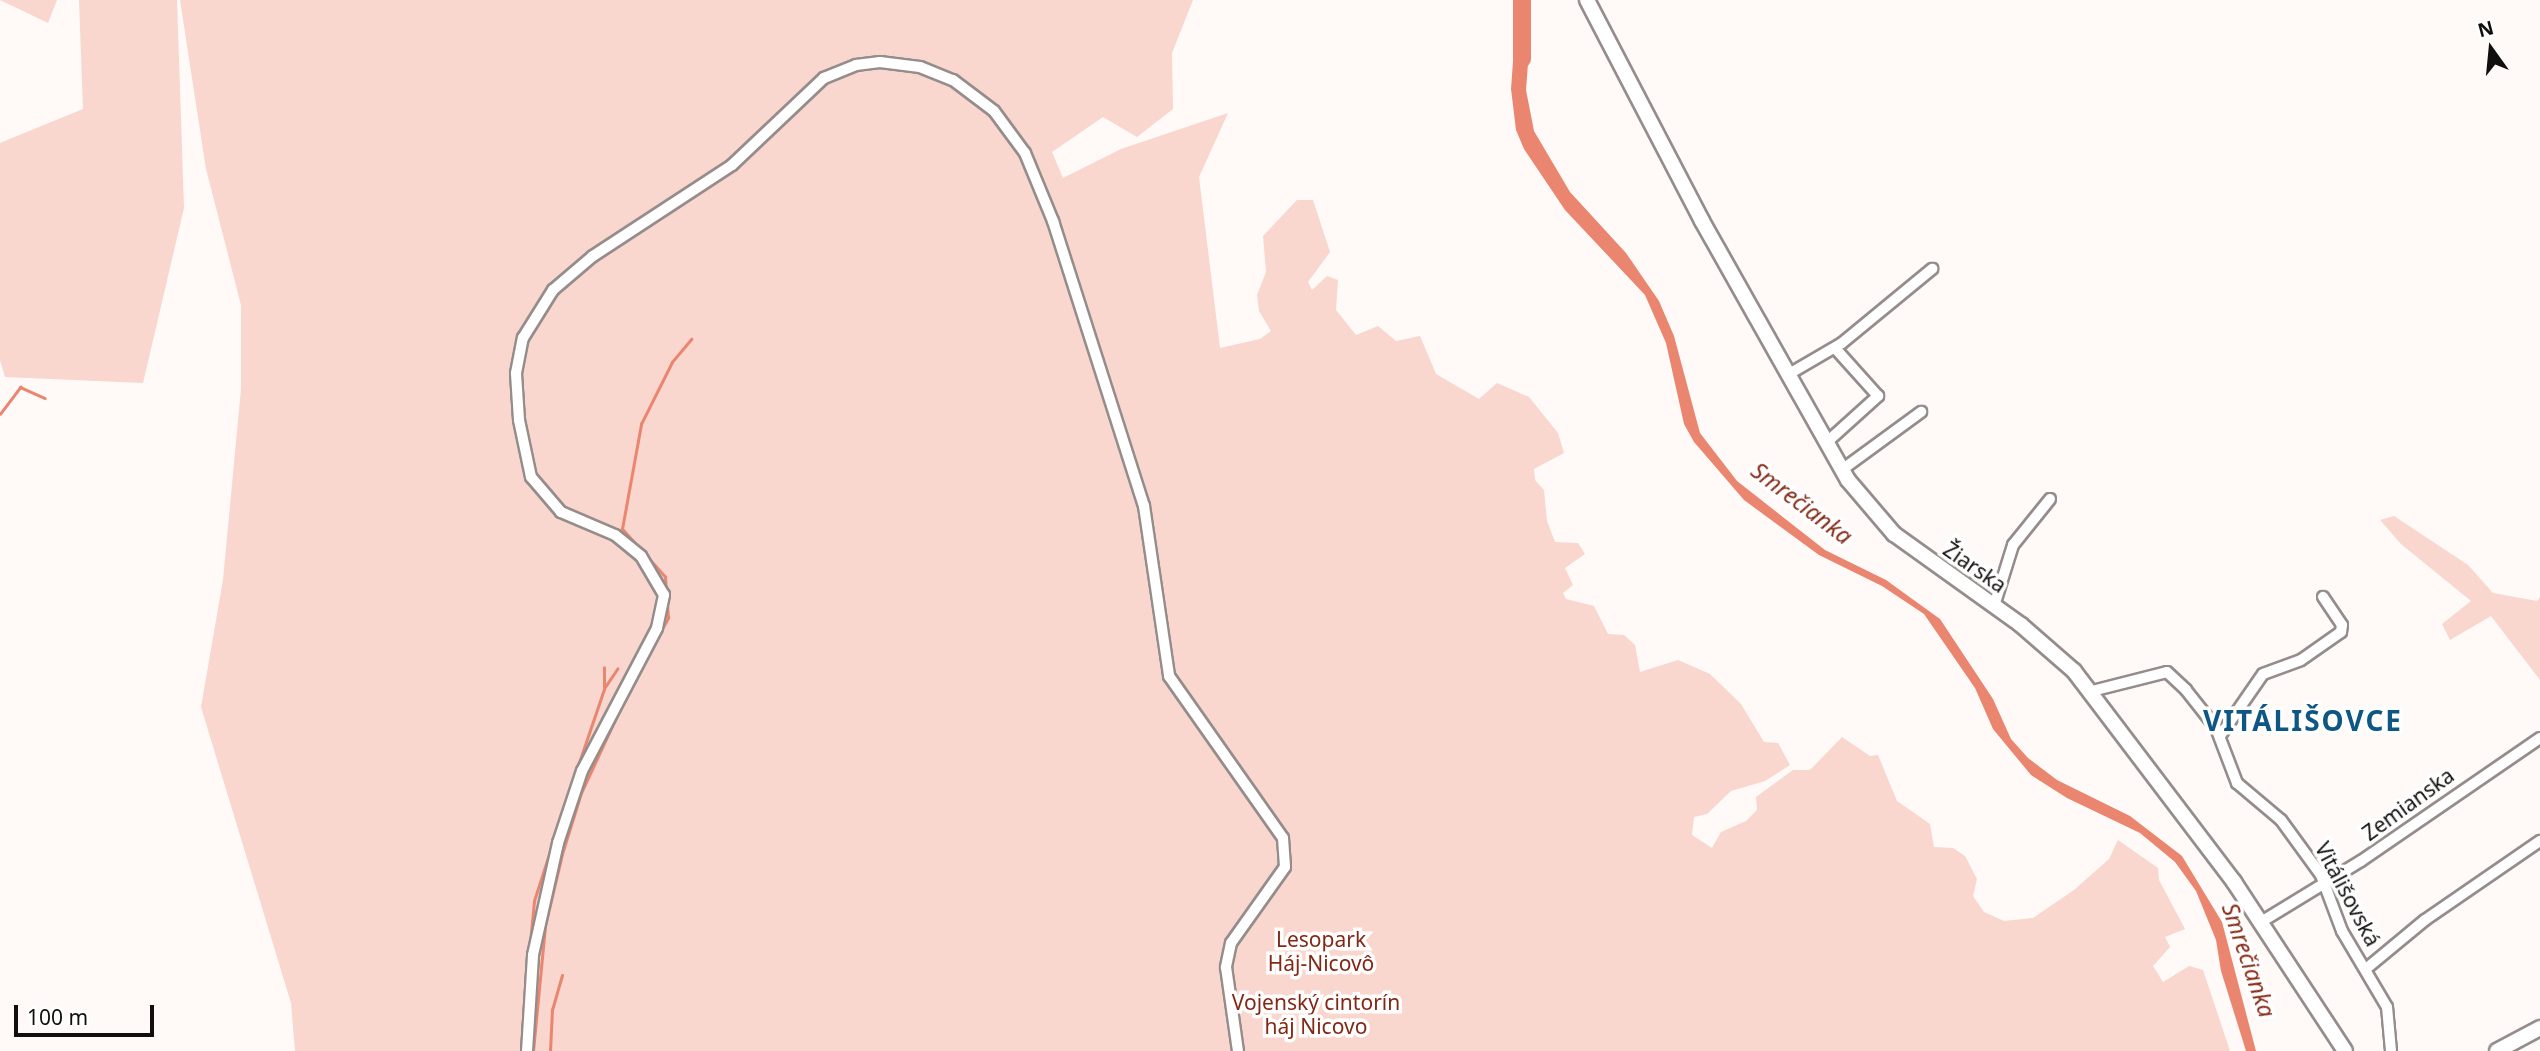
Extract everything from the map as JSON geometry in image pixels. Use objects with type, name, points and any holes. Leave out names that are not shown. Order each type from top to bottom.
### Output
[{"type":"street","name":"Žiarska","points":[[1587,0],[1630,84],[1843,470],[1894,534],[2056,652],[2092,691],[2262,922],[2345,1051]]},
{"type":"street","points":[[527,1051],[533,955],[558,844],[582,771],[657,628],[664,595],[652,569],[629,545],[561,512],[534,484],[519,420],[516,373],[523,338],[554,290],[593,256],[732,165],[824,78],[856,65],[880,62],[920,67],[953,80],[994,111],[1029,161],[1053,221],[1144,506],[1169,676],[1283,838],[1285,867],[1231,943],[1226,967],[1238,1051]]},
{"type":"street","points":[[1788,374],[1835,348],[1932,269]]},
{"type":"street","points":[[1827,442],[1878,396],[1835,348]]},
{"type":"street","points":[[1843,470],[1921,412]]},
{"type":"street","points":[[1994,606],[2013,545],[2050,499]]},
{"type":"street","points":[[2220,736],[2263,674],[2301,660],[2341,632],[2342,625],[2323,597]]},
{"type":"street","name":"Vitálišovská","points":[[2092,691],[2173,674],[2220,736],[2237,783],[2281,820],[2325,884],[2342,931],[2367,968],[2387,1007],[2390,1051]]},
{"type":"street","name":"Zemianska","points":[[2262,922],[2325,884],[2540,738]]},
{"type":"street","name":"Vitálišovská","points":[[2367,968],[2425,920],[2540,841]]},
{"type":"street","points":[[2497,1051],[2540,1028]]},
{"type":"green space","points":[[0,0],[57,0],[48,23]]},
{"type":"green space","points":[[79,0],[177,0],[184,208],[143,383],[5,377],[0,360],[0,143],[83,109]]},
{"type":"green space","points":[[180,0],[1193,0],[1172,53],[1173,109],[1137,137],[1103,117],[1052,152],[1063,178],[1121,149],[1228,113],[1199,177],[1220,348],[1260,339],[1271,331],[1259,311],[1257,295],[1266,272],[1263,236],[1297,200],[1313,200],[1330,252],[1308,282],[1312,290],[1327,276],[1338,280],[1336,310],[1356,335],[1378,326],[1396,341],[1420,336],[1436,374],[1479,399],[1497,383],[1529,397],[1558,433],[1564,453],[1534,469],[1535,480],[1544,490],[1547,521],[1555,542],[1578,543],[1585,554],[1565,568],[1573,585],[1563,593],[1566,599],[1594,606],[1608,634],[1624,635],[1635,645],[1640,672],[1678,660],[1710,674],[1741,704],[1764,742],[1778,743],[1790,765],[1765,781],[1731,791],[1707,814],[1694,817],[1692,835],[1712,848],[1721,832],[1746,821],[1757,810],[1756,797],[1793,770],[1810,770],[1842,737],[1870,756],[1878,755],[1897,801],[1930,824],[1934,847],[1953,848],[1965,856],[1977,879],[1973,896],[1984,912],[2004,921],[2033,918],[2074,890],[2109,859],[2118,840],[2158,868],[2159,880],[2185,929],[2165,937],[2170,947],[2153,966],[2163,982],[2189,966],[2203,970],[2230,1051],[295,1051],[291,1003],[201,707],[223,580],[241,389],[241,305],[206,169]]},
{"type":"green space","points":[[2394,516],[2468,565],[2493,593],[2537,601],[2540,597],[2540,680],[2491,616],[2450,640],[2442,624],[2471,601],[2401,544],[2380,520]]},
{"type":"shaded area","points":[[1515,34],[1530,37],[1526,90],[1534,131],[1570,192],[1626,253],[1659,301],[1674,336],[1700,433],[1737,481],[1825,550],[1886,580],[1940,619],[1993,699],[2011,739],[2028,758],[2057,780],[2130,816],[2182,856],[2222,922],[2256,1051],[2246,1051],[2221,971],[2216,940],[2196,891],[2175,862],[2140,833],[2067,798],[2031,775],[1993,729],[1975,688],[1924,614],[1882,586],[1819,555],[1744,500],[1694,442],[1684,424],[1666,343],[1645,295],[1565,210],[1524,149],[1516,130],[1511,89]]},
{"type":"waterway","name":"Smrečianka","points":[[1522,0],[1522,59]]},
{"type":"waterway","points":[[662,629],[668,618],[665,577],[622,529],[641,424],[672,362],[691,339]]},
{"type":"waterway","points":[[0,414],[20,387],[45,398]]},
{"type":"waterway","points":[[569,792],[604,689],[604,668]]},
{"type":"waterway","points":[[605,687],[617,669]]},
{"type":"waterway","points":[[533,1051],[545,926],[562,854],[581,793],[620,709]]},
{"type":"waterway","points":[[525,995],[534,901],[552,845]]},
{"type":"waterway","points":[[550,1051],[552,1010],[562,975]]},
{"type":"waterway","points":[[521,1051],[525,1004]]},
{"type":"district","name":"VITÁLIŠOVCE","points":[[2303,720]]},
{"type":"park label","name":"Lesopark Háj-Nicovô","points":[[1321,951]]},
{"type":"park label","name":"Vojenský cintorín háj Nicovo","points":[[1316,1014]]}]
